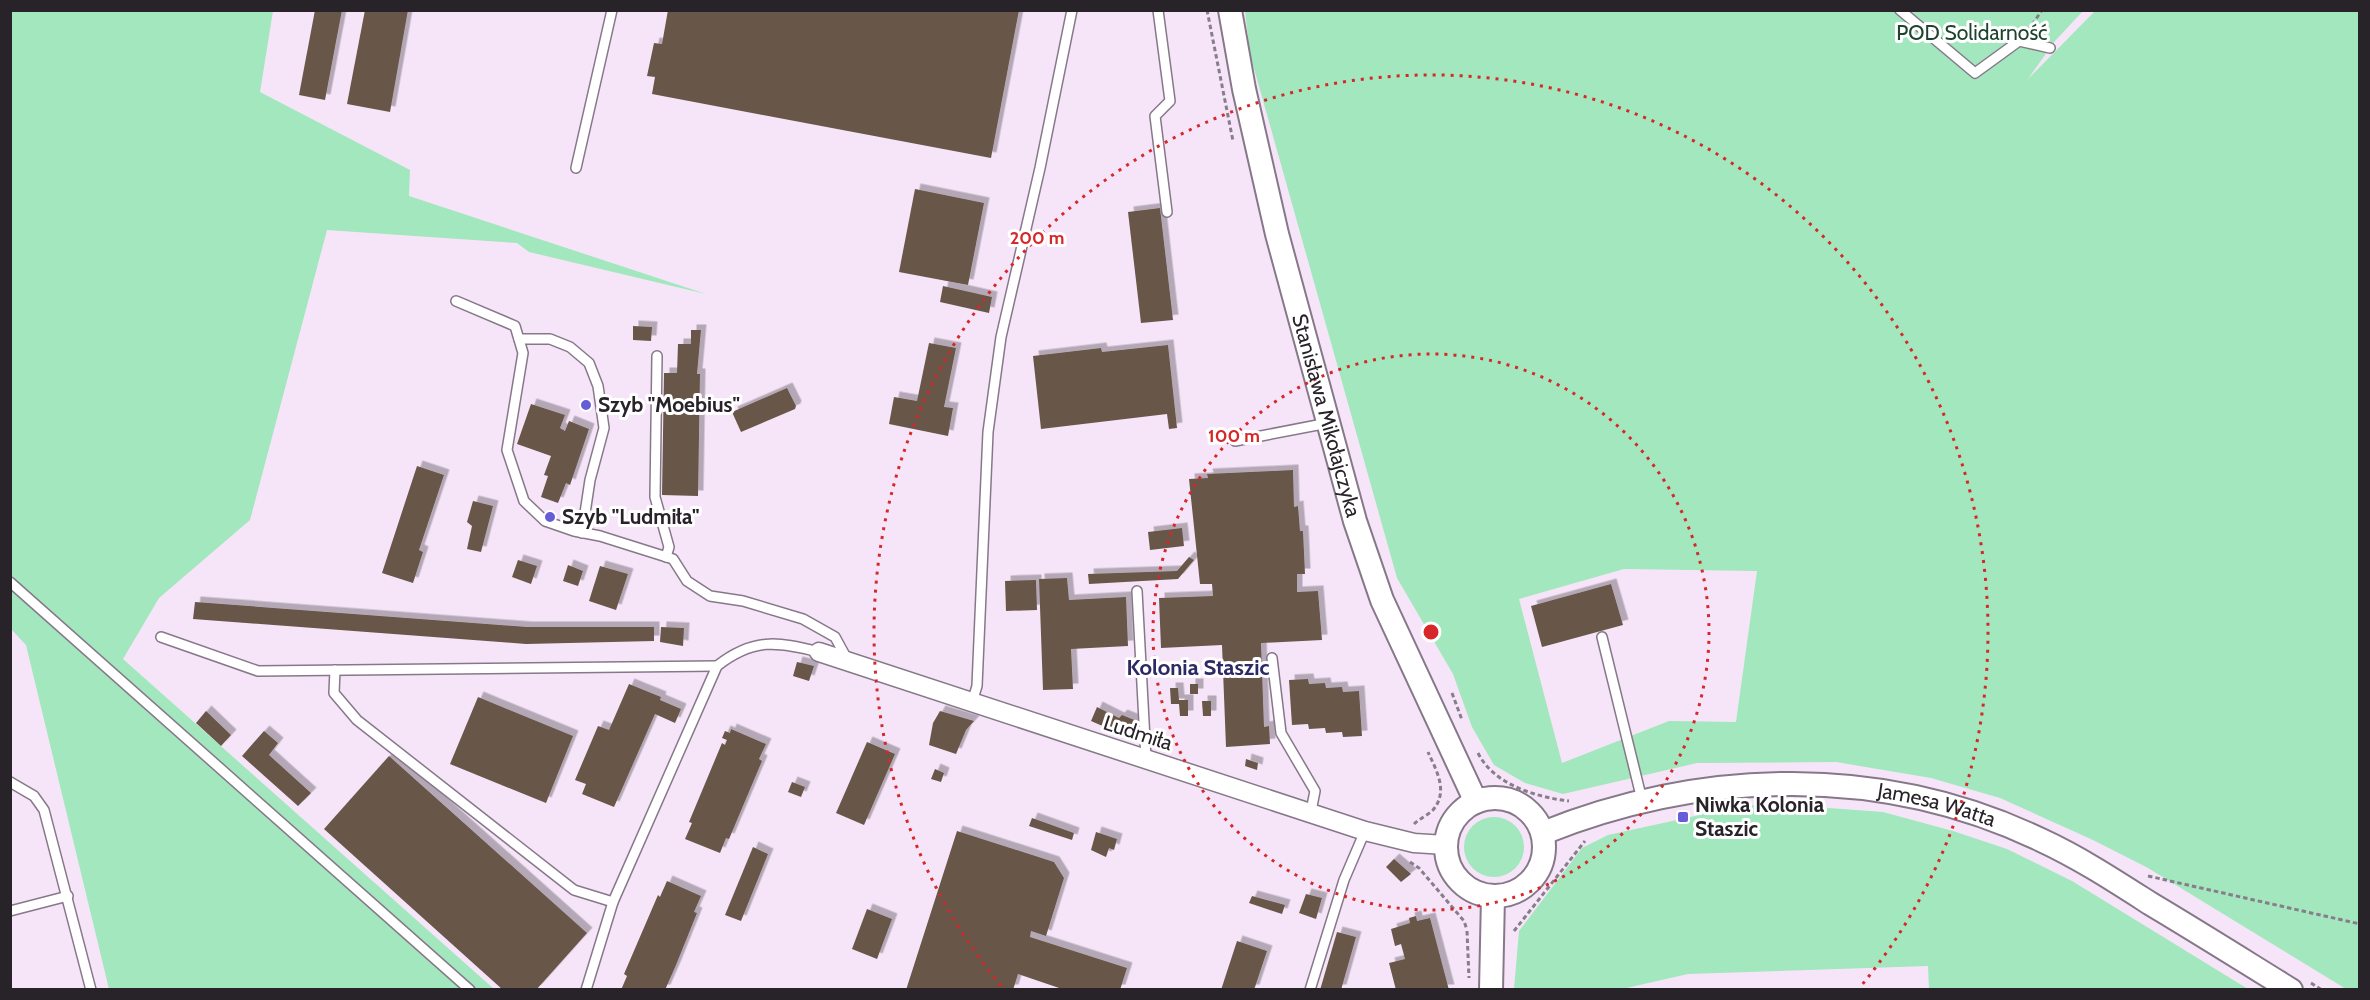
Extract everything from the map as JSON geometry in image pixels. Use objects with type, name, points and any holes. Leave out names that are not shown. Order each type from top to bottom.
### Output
[{"type":"street","name":"Stanisława Mikołajczyka","points":[[1230,10],[1244,89],[1277,234],[1355,521],[1382,600],[1476,802]]},
{"type":"street","name":"Ludmiła","points":[[819,652],[1365,831],[1414,843],[1446,845]]},
{"type":"street","name":"Jamesa Watta","points":[[1542,832],[1642,800],[1734,784],[1792,782],[1890,791],[1946,804],[1997,820],[2082,861],[2291,990]]},
{"type":"street","points":[[1492,798],[1508,800],[1529,812],[1542,832],[1545,851],[1540,869],[1528,884],[1512,894],[1493,896],[1478,893],[1459,880],[1448,860],[1446,845],[1450,827],[1461,812],[1476,802],[1492,798]]},
{"type":"street","points":[[1491,990],[1493,896]]},
{"type":"lane","points":[[576,168],[612,10]]},
{"type":"lane","points":[[972,702],[977,686],[986,453],[1001,337],[1040,168],[1072,10]]},
{"type":"lane","points":[[1158,10],[1170,101],[1155,116],[1167,213]]},
{"type":"lane","points":[[1900,10],[1975,74],[2019,41],[2050,48]]},
{"type":"lane","points":[[456,301],[515,326],[523,353],[507,450],[524,501],[545,521],[673,559],[687,581],[710,596],[742,602],[803,620],[835,637],[848,662]]},
{"type":"lane","points":[[519,339],[550,339],[570,347],[589,363],[598,386],[604,428],[590,480],[582,533]]},
{"type":"lane","points":[[657,356],[655,497],[669,547],[666,556]]},
{"type":"lane","points":[[1235,441],[1328,423]]},
{"type":"lane","points":[[10,582],[470,990]]},
{"type":"lane","points":[[1137,591],[1146,759]]},
{"type":"lane","points":[[160,637],[258,670],[717,666]]},
{"type":"lane","points":[[1602,637],[1642,800]]},
{"type":"lane","points":[[586,990],[613,902],[717,666],[735,652],[763,643],[819,652]]},
{"type":"lane","points":[[1272,657],[1281,733],[1315,791],[1311,812]]},
{"type":"lane","points":[[335,670],[334,693],[357,720],[574,890],[613,902]]},
{"type":"lane","points":[[10,782],[34,796],[44,810],[91,990]]},
{"type":"lane","points":[[1310,990],[1344,880],[1365,831]]},
{"type":"lane","points":[[10,911],[68,896]]},
{"type":"path","points":[[2019,41],[2042,10]]},
{"type":"path","points":[[1452,693],[1465,728]]},
{"type":"path","points":[[1474,746],[1484,765],[1520,789],[1539,797],[1569,801]]},
{"type":"path","points":[[1414,823],[1414,843],[1409,860],[1419,868],[1464,921],[1467,930]]},
{"type":"path","points":[[1514,931],[1582,843],[1591,838]]},
{"type":"path","points":[[2146,876],[2360,924]]},
{"type":"green space","points":[[11,11],[273,11],[260,92],[410,170],[409,196],[706,294],[529,252],[517,243],[327,230],[250,520],[159,598],[123,659],[494,989],[109,989],[26,645],[11,629]]},
{"type":"green space","name":"POD Solidarność","points":[[1245,11],[2083,11],[2055,41],[2028,79],[2095,11],[2359,11],[2359,989],[2346,989],[2148,868],[2093,840],[2000,798],[1931,778],[1836,762],[1697,763],[1563,794],[1525,783],[1494,765],[1472,727],[1453,674],[1397,578],[1250,54]],"holes":[[[1624,569],[1757,571],[1736,722],[1669,721],[1562,763],[1519,599]]]},
{"type":"green space","points":[[1776,804],[1883,812],[1953,831],[2007,849],[2072,881],[2248,989],[1929,989],[1928,966],[1688,974],[1622,989],[1514,989],[1519,931],[1582,848],[1608,835],[1741,806]]},
{"type":"green space","points":[[1488,817],[1500,817],[1511,822],[1519,830],[1524,847],[1522,859],[1511,872],[1500,877],[1488,877],[1477,872],[1469,864],[1464,853],[1464,841],[1469,830],[1477,822]]},
{"type":"building","points":[[315,10],[342,10],[325,100],[299,95]]},
{"type":"building","points":[[365,10],[408,10],[390,112],[347,104]]},
{"type":"building","points":[[668,10],[1019,10],[991,158],[652,94],[655,77],[647,76],[654,43],[662,44]]},
{"type":"building","points":[[915,189],[984,203],[968,285],[899,272]]},
{"type":"building","points":[[1160,208],[1173,320],[1141,323],[1128,212]]},
{"type":"building","points":[[943,286],[992,297],[989,313],[940,302]]},
{"type":"building","points":[[633,326],[652,327],[651,341],[633,340]]},
{"type":"building","points":[[691,330],[701,330],[697,374],[700,374],[698,496],[662,495],[664,373],[677,373],[678,344],[691,344]]},
{"type":"building","points":[[929,343],[956,348],[944,407],[953,408],[948,436],[889,424],[894,397],[917,401]]},
{"type":"building","points":[[1168,345],[1177,428],[1169,429],[1167,414],[1041,429],[1033,356],[1101,348],[1102,352]]},
{"type":"building","points":[[787,388],[796,406],[795,409],[741,432],[732,412]]},
{"type":"building","points":[[531,404],[565,415],[560,428],[565,431],[569,421],[589,429],[570,485],[566,483],[558,503],[541,497],[548,476],[544,475],[551,456],[517,444]]},
{"type":"building","points":[[417,466],[444,475],[419,550],[423,552],[413,583],[382,573]]},
{"type":"building","points":[[1293,470],[1294,507],[1298,506],[1300,531],[1303,531],[1305,574],[1297,574],[1297,592],[1318,591],[1322,640],[1261,643],[1264,727],[1269,726],[1270,744],[1226,747],[1222,645],[1161,648],[1159,598],[1213,596],[1212,584],[1200,584],[1189,479],[1208,478],[1207,474]]},
{"type":"building","points":[[473,501],[493,506],[481,552],[467,549],[472,526],[467,522]]},
{"type":"building","points":[[1182,528],[1184,546],[1150,550],[1148,532]]},
{"type":"building","points":[[1189,557],[1194,560],[1178,579],[1089,584],[1088,574],[1177,571]]},
{"type":"building","points":[[518,560],[537,566],[531,584],[512,577]]},
{"type":"building","points":[[568,565],[583,571],[578,586],[563,581]]},
{"type":"building","points":[[600,566],[628,574],[616,610],[589,601]]},
{"type":"building","points":[[1067,578],[1069,600],[1126,597],[1128,646],[1071,649],[1073,689],[1043,690],[1039,579]]},
{"type":"building","points":[[1036,580],[1037,610],[1006,611],[1005,581]]},
{"type":"building","points":[[1611,584],[1623,625],[1542,647],[1531,606]]},
{"type":"building","points":[[195,602],[527,627],[654,627],[654,641],[526,644],[193,619]]},
{"type":"building","points":[[661,627],[684,628],[683,646],[660,642]]},
{"type":"building","points":[[797,662],[814,666],[809,681],[793,676]]},
{"type":"building","points":[[1308,679],[1309,684],[1325,683],[1326,688],[1342,687],[1343,692],[1359,691],[1362,736],[1343,737],[1342,732],[1326,733],[1325,728],[1309,729],[1308,724],[1292,725],[1289,680]]},
{"type":"building","points":[[629,684],[661,697],[660,700],[681,709],[675,723],[655,714],[614,807],[582,794],[586,784],[575,780],[598,726],[609,730]]},
{"type":"building","points":[[1190,684],[1198,684],[1198,694],[1190,694]]},
{"type":"building","points":[[1170,688],[1178,688],[1179,700],[1188,700],[1188,716],[1180,716],[1179,704],[1171,704]]},
{"type":"building","points":[[478,697],[573,736],[546,803],[450,764]]},
{"type":"building","points":[[1202,701],[1211,701],[1211,716],[1203,716]]},
{"type":"building","points":[[1097,707],[1119,718],[1122,715],[1137,721],[1131,736],[1116,730],[1116,726],[1114,731],[1091,721]]},
{"type":"building","points":[[206,711],[231,735],[221,746],[196,723]]},
{"type":"building","points":[[940,711],[974,721],[966,730],[956,754],[929,745],[933,723]]},
{"type":"building","points":[[731,729],[766,744],[759,759],[762,761],[729,839],[726,838],[720,853],[685,839],[692,823],[689,822],[722,743],[725,745],[727,740],[722,738],[725,731],[730,733]]},
{"type":"building","points":[[264,731],[278,743],[269,755],[311,793],[298,806],[242,756]]},
{"type":"building","points":[[867,742],[895,754],[864,825],[836,813]]},
{"type":"building","points":[[389,756],[587,933],[536,990],[503,990],[324,829]]},
{"type":"building","points":[[1246,759],[1258,763],[1257,770],[1245,766]]},
{"type":"building","points":[[935,769],[944,773],[941,782],[931,779]]},
{"type":"building","points":[[792,782],[805,787],[801,797],[788,792]]},
{"type":"building","points":[[1032,818],[1074,833],[1072,840],[1029,826]]},
{"type":"building","points":[[957,831],[1054,862],[1064,878],[1046,936],[1031,931],[1030,937],[1127,968],[1120,990],[1065,990],[1018,974],[1013,990],[906,990]]},
{"type":"building","points":[[1096,832],[1117,839],[1114,850],[1109,848],[1106,857],[1091,850]]},
{"type":"building","points":[[753,847],[768,854],[741,921],[725,915]]},
{"type":"building","points":[[1394,859],[1411,874],[1401,882],[1386,867]]},
{"type":"building","points":[[667,881],[701,896],[694,912],[697,913],[676,965],[665,990],[621,990],[627,976],[624,974],[658,895],[660,897]]},
{"type":"building","points":[[1306,894],[1322,898],[1316,919],[1299,913]]},
{"type":"building","points":[[1252,896],[1285,905],[1282,914],[1249,903]]},
{"type":"building","points":[[867,909],[892,919],[877,959],[852,949]]},
{"type":"building","points":[[1416,916],[1417,921],[1430,918],[1449,990],[1396,990],[1389,963],[1405,959],[1401,944],[1395,946],[1391,929],[1410,923],[1409,918]]},
{"type":"building","points":[[1337,932],[1356,937],[1341,990],[1320,990]]},
{"type":"building","points":[[1237,941],[1267,951],[1254,990],[1221,990]]},
{"type":"place","name":"Szyb \"Moebius\"","points":[[586,405]]},
{"type":"place","name":"Szyb \"Ludmiła\"","points":[[550,517]]},
{"type":"place","name":"Niwka Kolonia Staszic","points":[[1683,817]]},
{"type":"district","name":"Kolonia Staszic","points":[[1198,667]]}]
